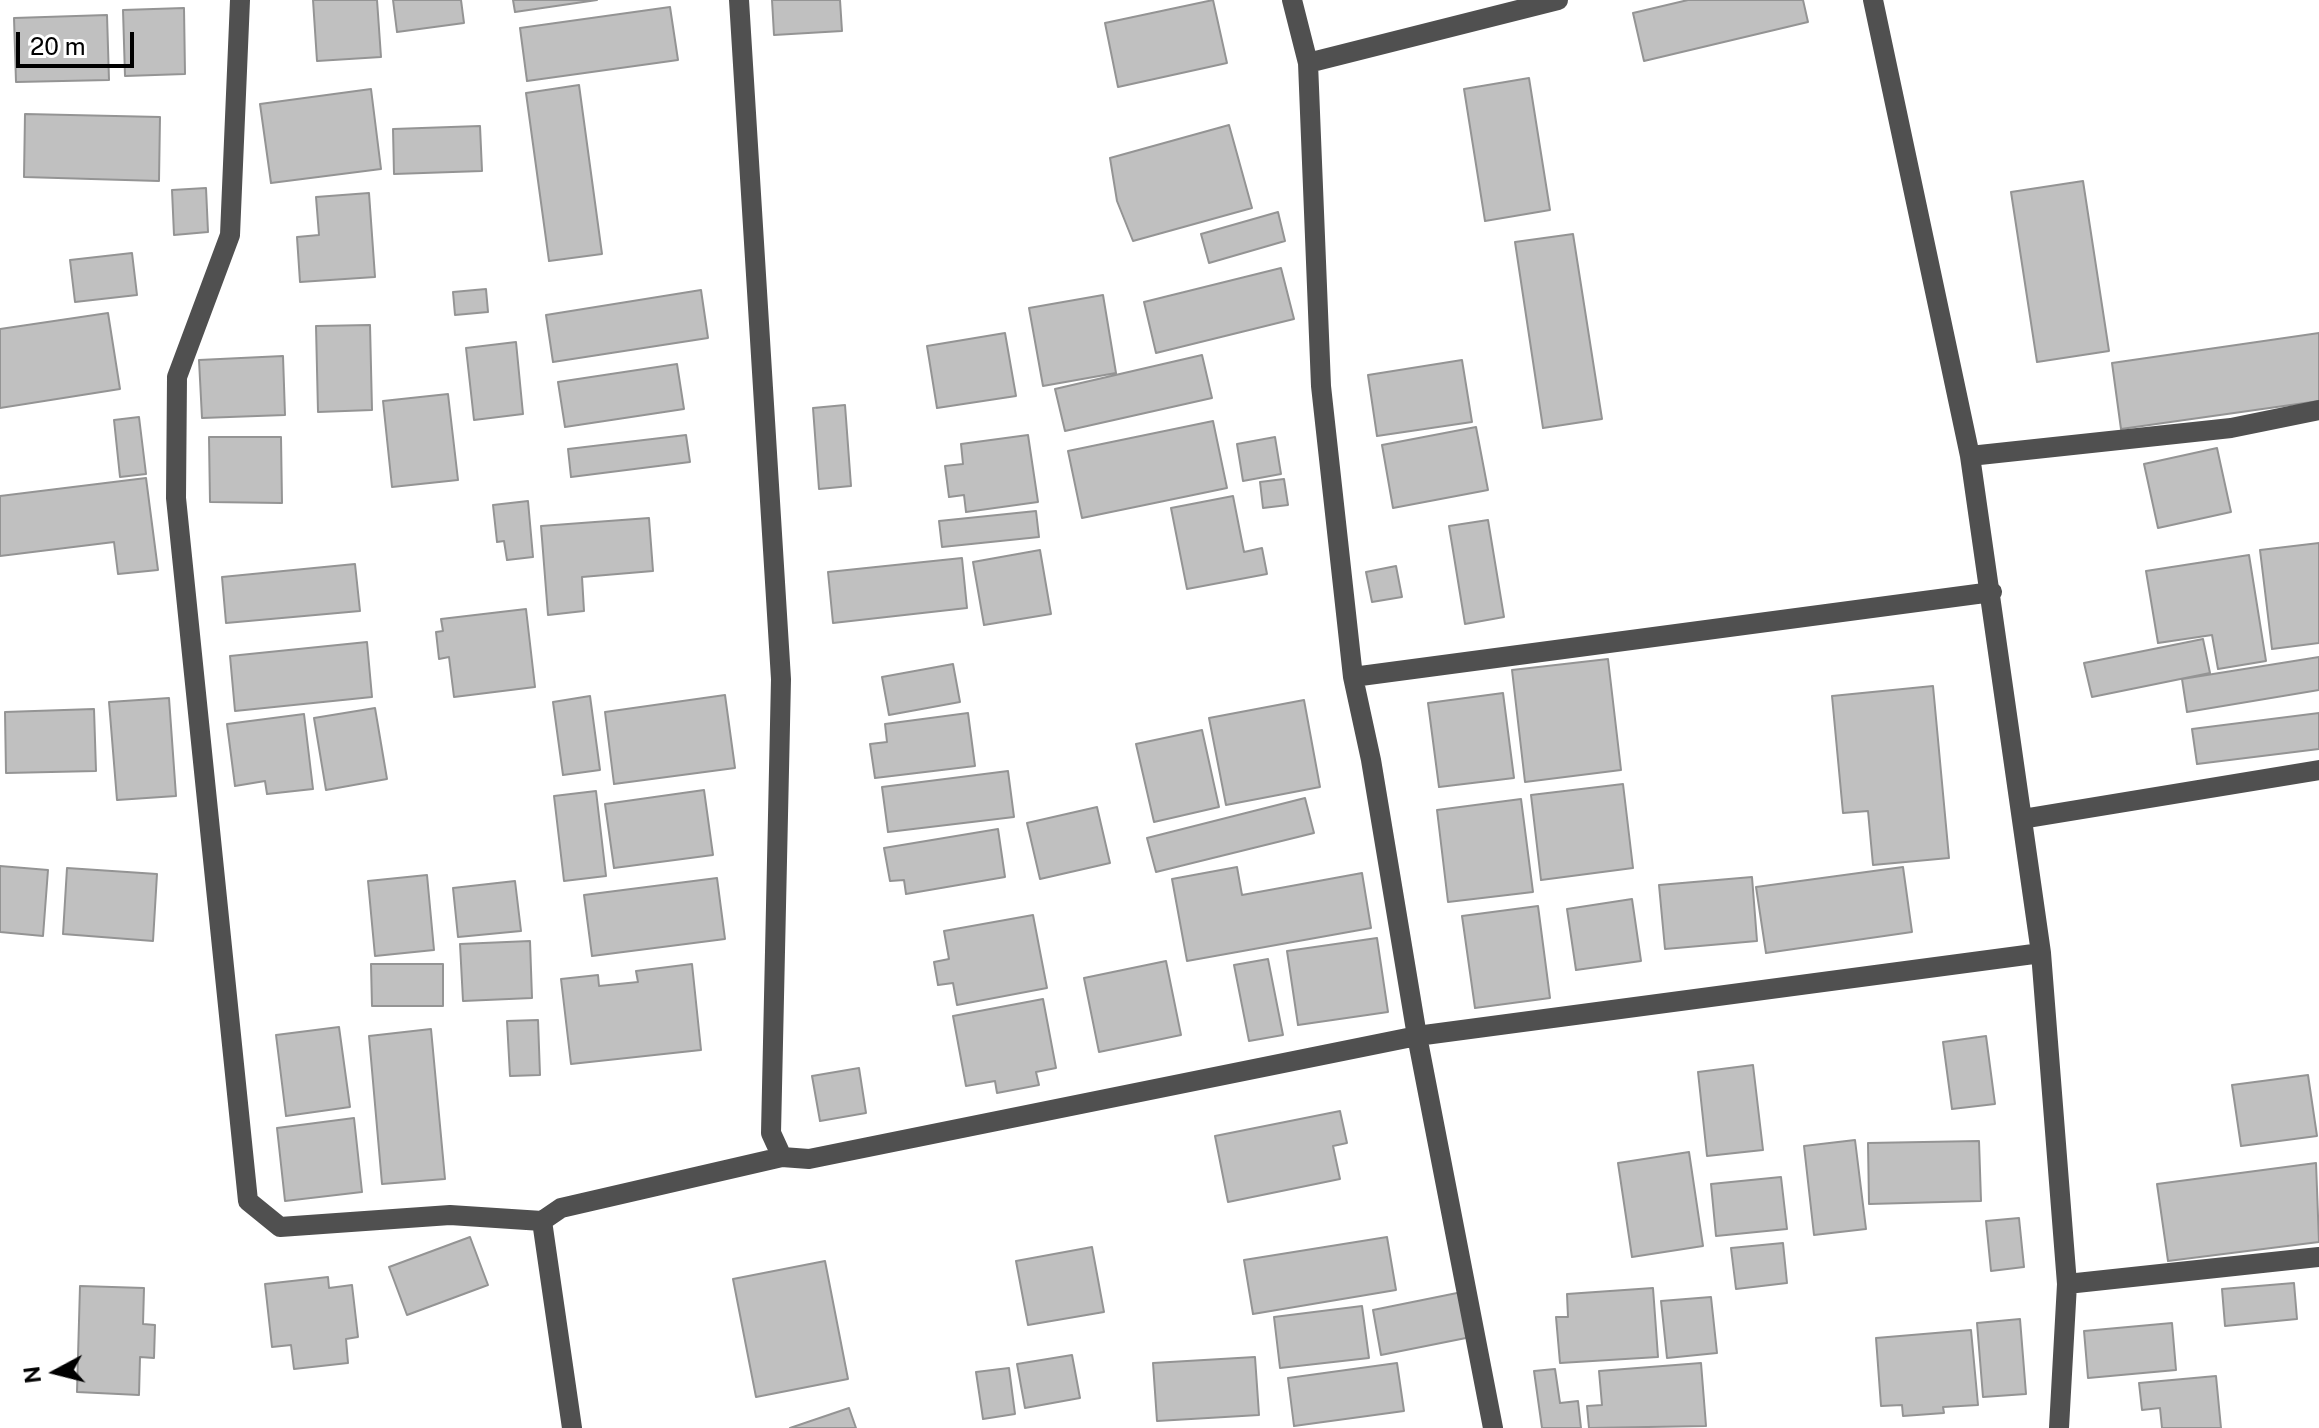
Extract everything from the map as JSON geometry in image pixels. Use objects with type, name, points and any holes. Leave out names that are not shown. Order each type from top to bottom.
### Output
[{"type":"street","points":[[240,0],[230,235],[177,377],[176,498],[248,1201],[280,1227],[450,1215],[542,1221],[561,1208],[782,1157],[809,1159],[1417,1036],[2041,953]]},
{"type":"street","points":[[739,0],[781,679],[771,1133],[782,1157]]},
{"type":"street","points":[[1292,0],[1308,63],[1321,386],[1353,677],[1371,760],[1417,1036],[1493,1428]]},
{"type":"street","points":[[1308,63],[1558,0]]},
{"type":"street","points":[[1873,0],[1970,456],[1992,592],[2041,953],[2067,1284],[2059,1428]]},
{"type":"street","points":[[1970,456],[2231,428],[2319,410]]},
{"type":"street","points":[[1353,677],[1992,592]]},
{"type":"street","points":[[2022,819],[2319,770]]},
{"type":"street","points":[[542,1221],[572,1428]]},
{"type":"street","points":[[2067,1284],[2319,1257]]},
{"type":"building","points":[[313,0],[377,0],[381,57],[317,61]]},
{"type":"building","points":[[393,0],[461,0],[464,23],[397,32]]},
{"type":"building","points":[[513,0],[597,0],[515,12]]},
{"type":"building","points":[[772,0],[840,0],[842,31],[774,35]]},
{"type":"building","points":[[1213,0],[1227,63],[1118,87],[1105,23]]},
{"type":"building","points":[[1688,0],[1803,0],[1808,22],[1644,61],[1633,13]]},
{"type":"building","points":[[670,7],[678,60],[527,81],[520,28]]},
{"type":"building","points":[[184,8],[185,74],[125,76],[123,10]]},
{"type":"building","points":[[107,15],[109,80],[16,82],[14,18]]},
{"type":"building","points":[[1529,78],[1550,210],[1485,221],[1464,89]]},
{"type":"building","points":[[579,85],[602,254],[549,261],[526,93]]},
{"type":"building","points":[[371,89],[381,169],[271,183],[260,104]]},
{"type":"building","points":[[25,114],[160,117],[159,181],[24,177]]},
{"type":"building","points":[[1229,125],[1252,208],[1133,241],[1117,201],[1110,158]]},
{"type":"building","points":[[480,126],[482,171],[394,174],[393,129]]},
{"type":"building","points":[[2083,181],[2109,351],[2037,362],[2011,192]]},
{"type":"building","points":[[206,188],[208,232],[174,235],[172,190]]},
{"type":"building","points":[[369,193],[375,277],[300,282],[297,237],[319,235],[316,197]]},
{"type":"building","points":[[1278,212],[1285,241],[1209,263],[1201,234]]},
{"type":"building","points":[[1573,234],[1602,419],[1543,428],[1515,242]]},
{"type":"building","points":[[132,253],[137,295],[75,302],[70,260]]},
{"type":"building","points":[[1281,268],[1294,319],[1156,353],[1144,302]]},
{"type":"building","points":[[486,289],[488,312],[455,315],[453,292]]},
{"type":"building","points":[[701,290],[708,338],[553,362],[546,315]]},
{"type":"building","points":[[1103,295],[1116,373],[1043,386],[1029,308]]},
{"type":"building","points":[[108,313],[120,389],[0,408],[0,329]]},
{"type":"building","points":[[370,325],[372,410],[318,412],[316,326]]},
{"type":"building","points":[[1005,333],[1016,396],[937,408],[927,346]]},
{"type":"building","points":[[2319,333],[2319,401],[2121,429],[2112,363]]},
{"type":"building","points":[[516,342],[523,414],[474,420],[466,348]]},
{"type":"building","points":[[1202,355],[1212,398],[1065,431],[1055,389]]},
{"type":"building","points":[[283,356],[285,415],[202,418],[199,360]]},
{"type":"building","points":[[1462,360],[1472,422],[1377,436],[1368,375]]},
{"type":"building","points":[[677,364],[684,409],[565,427],[558,382]]},
{"type":"building","points":[[448,394],[458,480],[392,487],[383,401]]},
{"type":"building","points":[[845,405],[851,486],[819,489],[813,408]]},
{"type":"building","points":[[139,417],[146,474],[120,477],[114,420]]},
{"type":"building","points":[[1213,421],[1227,488],[1082,518],[1068,451]]},
{"type":"building","points":[[1476,427],[1488,490],[1393,508],[1382,445]]},
{"type":"building","points":[[686,435],[690,462],[571,477],[568,449]]},
{"type":"building","points":[[1028,435],[1038,502],[966,512],[964,495],[949,497],[945,466],[963,464],[961,444]]},
{"type":"building","points":[[209,437],[281,437],[282,503],[210,502]]},
{"type":"building","points":[[1275,437],[1281,474],[1243,481],[1237,444]]},
{"type":"building","points":[[2217,448],[2231,512],[2158,528],[2144,464]]},
{"type":"building","points":[[146,478],[158,570],[118,574],[114,542],[0,556],[0,496]]},
{"type":"building","points":[[1284,479],[1288,505],[1263,508],[1260,482]]},
{"type":"building","points":[[1233,496],[1244,552],[1262,548],[1267,574],[1187,589],[1171,508]]},
{"type":"building","points":[[528,501],[533,557],[507,560],[504,541],[497,542],[493,505]]},
{"type":"building","points":[[1036,511],[1039,537],[942,547],[939,521]]},
{"type":"building","points":[[649,518],[653,571],[582,577],[584,611],[548,615],[541,526]]},
{"type":"building","points":[[1488,520],[1504,617],[1465,624],[1449,526]]},
{"type":"building","points":[[2319,543],[2319,643],[2272,649],[2260,550]]},
{"type":"building","points":[[1040,550],[1051,614],[984,625],[973,562]]},
{"type":"building","points":[[2249,555],[2266,661],[2218,669],[2212,635],[2158,643],[2146,571]]},
{"type":"building","points":[[962,558],[967,608],[833,623],[828,572]]},
{"type":"building","points":[[355,564],[360,611],[226,623],[222,577]]},
{"type":"building","points":[[1396,566],[1402,597],[1372,602],[1366,572]]},
{"type":"building","points":[[526,609],[535,687],[454,697],[449,657],[439,659],[436,632],[443,631],[441,619]]},
{"type":"building","points":[[2203,639],[2210,673],[2092,697],[2084,663]]},
{"type":"building","points":[[367,642],[372,697],[235,711],[230,656]]},
{"type":"building","points":[[2319,657],[2319,690],[2187,712],[2182,679]]},
{"type":"building","points":[[1608,659],[1621,770],[1525,782],[1512,670]]},
{"type":"building","points":[[953,664],[960,702],[889,715],[882,677]]},
{"type":"building","points":[[1933,686],[1949,858],[1873,865],[1868,811],[1843,813],[1832,696]]},
{"type":"building","points":[[1503,693],[1514,778],[1439,787],[1428,703]]},
{"type":"building","points":[[725,695],[735,768],[614,784],[605,712]]},
{"type":"building","points":[[590,696],[600,770],[563,775],[553,702]]},
{"type":"building","points":[[169,698],[176,796],[117,800],[109,702]]},
{"type":"building","points":[[1304,700],[1320,787],[1226,805],[1209,718]]},
{"type":"building","points":[[375,708],[387,779],[326,790],[314,718]]},
{"type":"building","points":[[94,709],[96,771],[6,773],[5,712]]},
{"type":"building","points":[[968,713],[975,766],[875,778],[870,744],[887,742],[885,724]]},
{"type":"building","points":[[2319,713],[2319,749],[2197,764],[2192,729]]},
{"type":"building","points":[[304,714],[313,789],[267,794],[265,781],[235,786],[227,724]]},
{"type":"building","points":[[1202,730],[1219,807],[1154,822],[1136,744]]},
{"type":"building","points":[[1008,771],[1014,817],[888,832],[882,787]]},
{"type":"building","points":[[1623,784],[1633,868],[1541,880],[1531,795]]},
{"type":"building","points":[[704,790],[713,855],[614,868],[605,804]]},
{"type":"building","points":[[596,791],[606,876],[564,881],[554,796]]},
{"type":"building","points":[[1305,798],[1314,833],[1156,872],[1147,838]]},
{"type":"building","points":[[1521,799],[1533,892],[1448,902],[1437,810]]},
{"type":"building","points":[[1097,807],[1110,863],[1040,879],[1027,823]]},
{"type":"building","points":[[998,829],[1005,877],[906,894],[904,880],[890,881],[884,848]]},
{"type":"building","points":[[0,866],[48,870],[43,936],[0,932]]},
{"type":"building","points":[[1237,867],[1242,895],[1362,873],[1371,928],[1187,961],[1172,879]]},
{"type":"building","points":[[1903,867],[1912,932],[1766,953],[1756,887]]},
{"type":"building","points":[[67,868],[157,874],[153,941],[63,934]]},
{"type":"building","points":[[427,875],[434,950],[375,956],[368,881]]},
{"type":"building","points":[[1752,877],[1757,941],[1665,949],[1659,885]]},
{"type":"building","points":[[717,878],[725,939],[592,956],[584,895]]},
{"type":"building","points":[[515,881],[521,931],[458,937],[453,888]]},
{"type":"building","points":[[1632,899],[1641,961],[1576,970],[1567,909]]},
{"type":"building","points":[[1538,906],[1550,998],[1475,1008],[1462,916]]},
{"type":"building","points":[[1033,915],[1047,988],[957,1005],[953,983],[938,985],[934,962],[949,959],[944,931]]},
{"type":"building","points":[[1377,938],[1388,1012],[1298,1025],[1287,951]]},
{"type":"building","points":[[530,941],[532,998],[463,1001],[460,944]]},
{"type":"building","points":[[1268,959],[1283,1035],[1249,1041],[1234,965]]},
{"type":"building","points":[[1166,961],[1181,1035],[1099,1052],[1084,978]]},
{"type":"building","points":[[371,964],[443,964],[443,1006],[372,1006]]},
{"type":"building","points":[[692,964],[701,1050],[571,1064],[561,979],[598,975],[599,986],[638,982],[636,971]]},
{"type":"building","points":[[1043,999],[1056,1068],[1036,1072],[1039,1085],[997,1093],[995,1081],[966,1086],[953,1016]]},
{"type":"building","points":[[538,1020],[540,1075],[510,1076],[507,1021]]},
{"type":"building","points":[[339,1027],[350,1107],[286,1116],[276,1035]]},
{"type":"building","points":[[431,1029],[445,1179],[382,1184],[369,1036]]},
{"type":"building","points":[[1986,1036],[1995,1104],[1952,1109],[1943,1042]]},
{"type":"building","points":[[1753,1065],[1763,1150],[1707,1156],[1698,1072]]},
{"type":"building","points":[[859,1068],[866,1113],[820,1121],[812,1076]]},
{"type":"building","points":[[2308,1075],[2317,1136],[2241,1146],[2232,1085]]},
{"type":"building","points":[[1340,1111],[1347,1143],[1333,1146],[1340,1179],[1228,1202],[1215,1136]]},
{"type":"building","points":[[354,1118],[362,1192],[285,1201],[277,1128]]},
{"type":"building","points":[[1855,1140],[1866,1229],[1814,1235],[1804,1146]]},
{"type":"building","points":[[1979,1141],[1981,1201],[1869,1204],[1868,1143]]},
{"type":"building","points":[[1689,1152],[1703,1246],[1632,1257],[1618,1163]]},
{"type":"building","points":[[2316,1163],[2319,1242],[2168,1261],[2157,1184]]},
{"type":"building","points":[[1781,1177],[1787,1229],[1716,1236],[1711,1184]]},
{"type":"building","points":[[2019,1218],[2024,1267],[1991,1271],[1986,1221]]},
{"type":"building","points":[[470,1237],[488,1285],[407,1315],[389,1267]]},
{"type":"building","points":[[1387,1237],[1396,1290],[1253,1314],[1244,1260]]},
{"type":"building","points":[[1783,1243],[1787,1283],[1736,1289],[1731,1248]]},
{"type":"building","points":[[1092,1247],[1104,1312],[1028,1325],[1016,1261]]},
{"type":"building","points":[[825,1261],[848,1379],[756,1397],[733,1279]]},
{"type":"building","points":[[328,1277],[329,1288],[352,1285],[358,1337],[346,1339],[348,1363],[294,1369],[291,1345],[272,1347],[265,1284]]},
{"type":"building","points":[[2294,1283],[2297,1319],[2225,1326],[2222,1289]]},
{"type":"building","points":[[80,1286],[144,1288],[143,1324],[155,1325],[154,1358],[140,1357],[139,1395],[77,1392]]},
{"type":"building","points":[[1653,1288],[1658,1357],[1560,1363],[1556,1317],[1568,1317],[1567,1294]]},
{"type":"building","points":[[1462,1292],[1471,1337],[1381,1355],[1373,1310]]},
{"type":"building","points":[[1711,1297],[1717,1353],[1667,1358],[1661,1301]]},
{"type":"building","points":[[1362,1306],[1369,1358],[1280,1368],[1274,1317]]},
{"type":"building","points":[[2020,1319],[2026,1394],[1983,1397],[1977,1323]]},
{"type":"building","points":[[2172,1323],[2176,1370],[2088,1378],[2084,1331]]},
{"type":"building","points":[[1971,1330],[1978,1405],[1943,1407],[1944,1413],[1903,1416],[1902,1405],[1881,1406],[1876,1338]]},
{"type":"building","points":[[1072,1355],[1080,1398],[1025,1408],[1017,1364]]},
{"type":"building","points":[[1255,1357],[1259,1415],[1157,1421],[1153,1363]]},
{"type":"building","points":[[1397,1363],[1404,1411],[1294,1426],[1288,1378]]},
{"type":"building","points":[[1701,1363],[1706,1426],[1589,1428],[1587,1406],[1602,1405],[1599,1371]]},
{"type":"building","points":[[1009,1368],[1015,1414],[983,1419],[976,1372]]},
{"type":"building","points":[[1555,1369],[1560,1403],[1578,1401],[1581,1428],[1542,1428],[1534,1371]]},
{"type":"building","points":[[2216,1376],[2221,1428],[2162,1428],[2160,1408],[2142,1410],[2139,1383]]},
{"type":"building","points":[[849,1408],[856,1428],[790,1428]]}]
